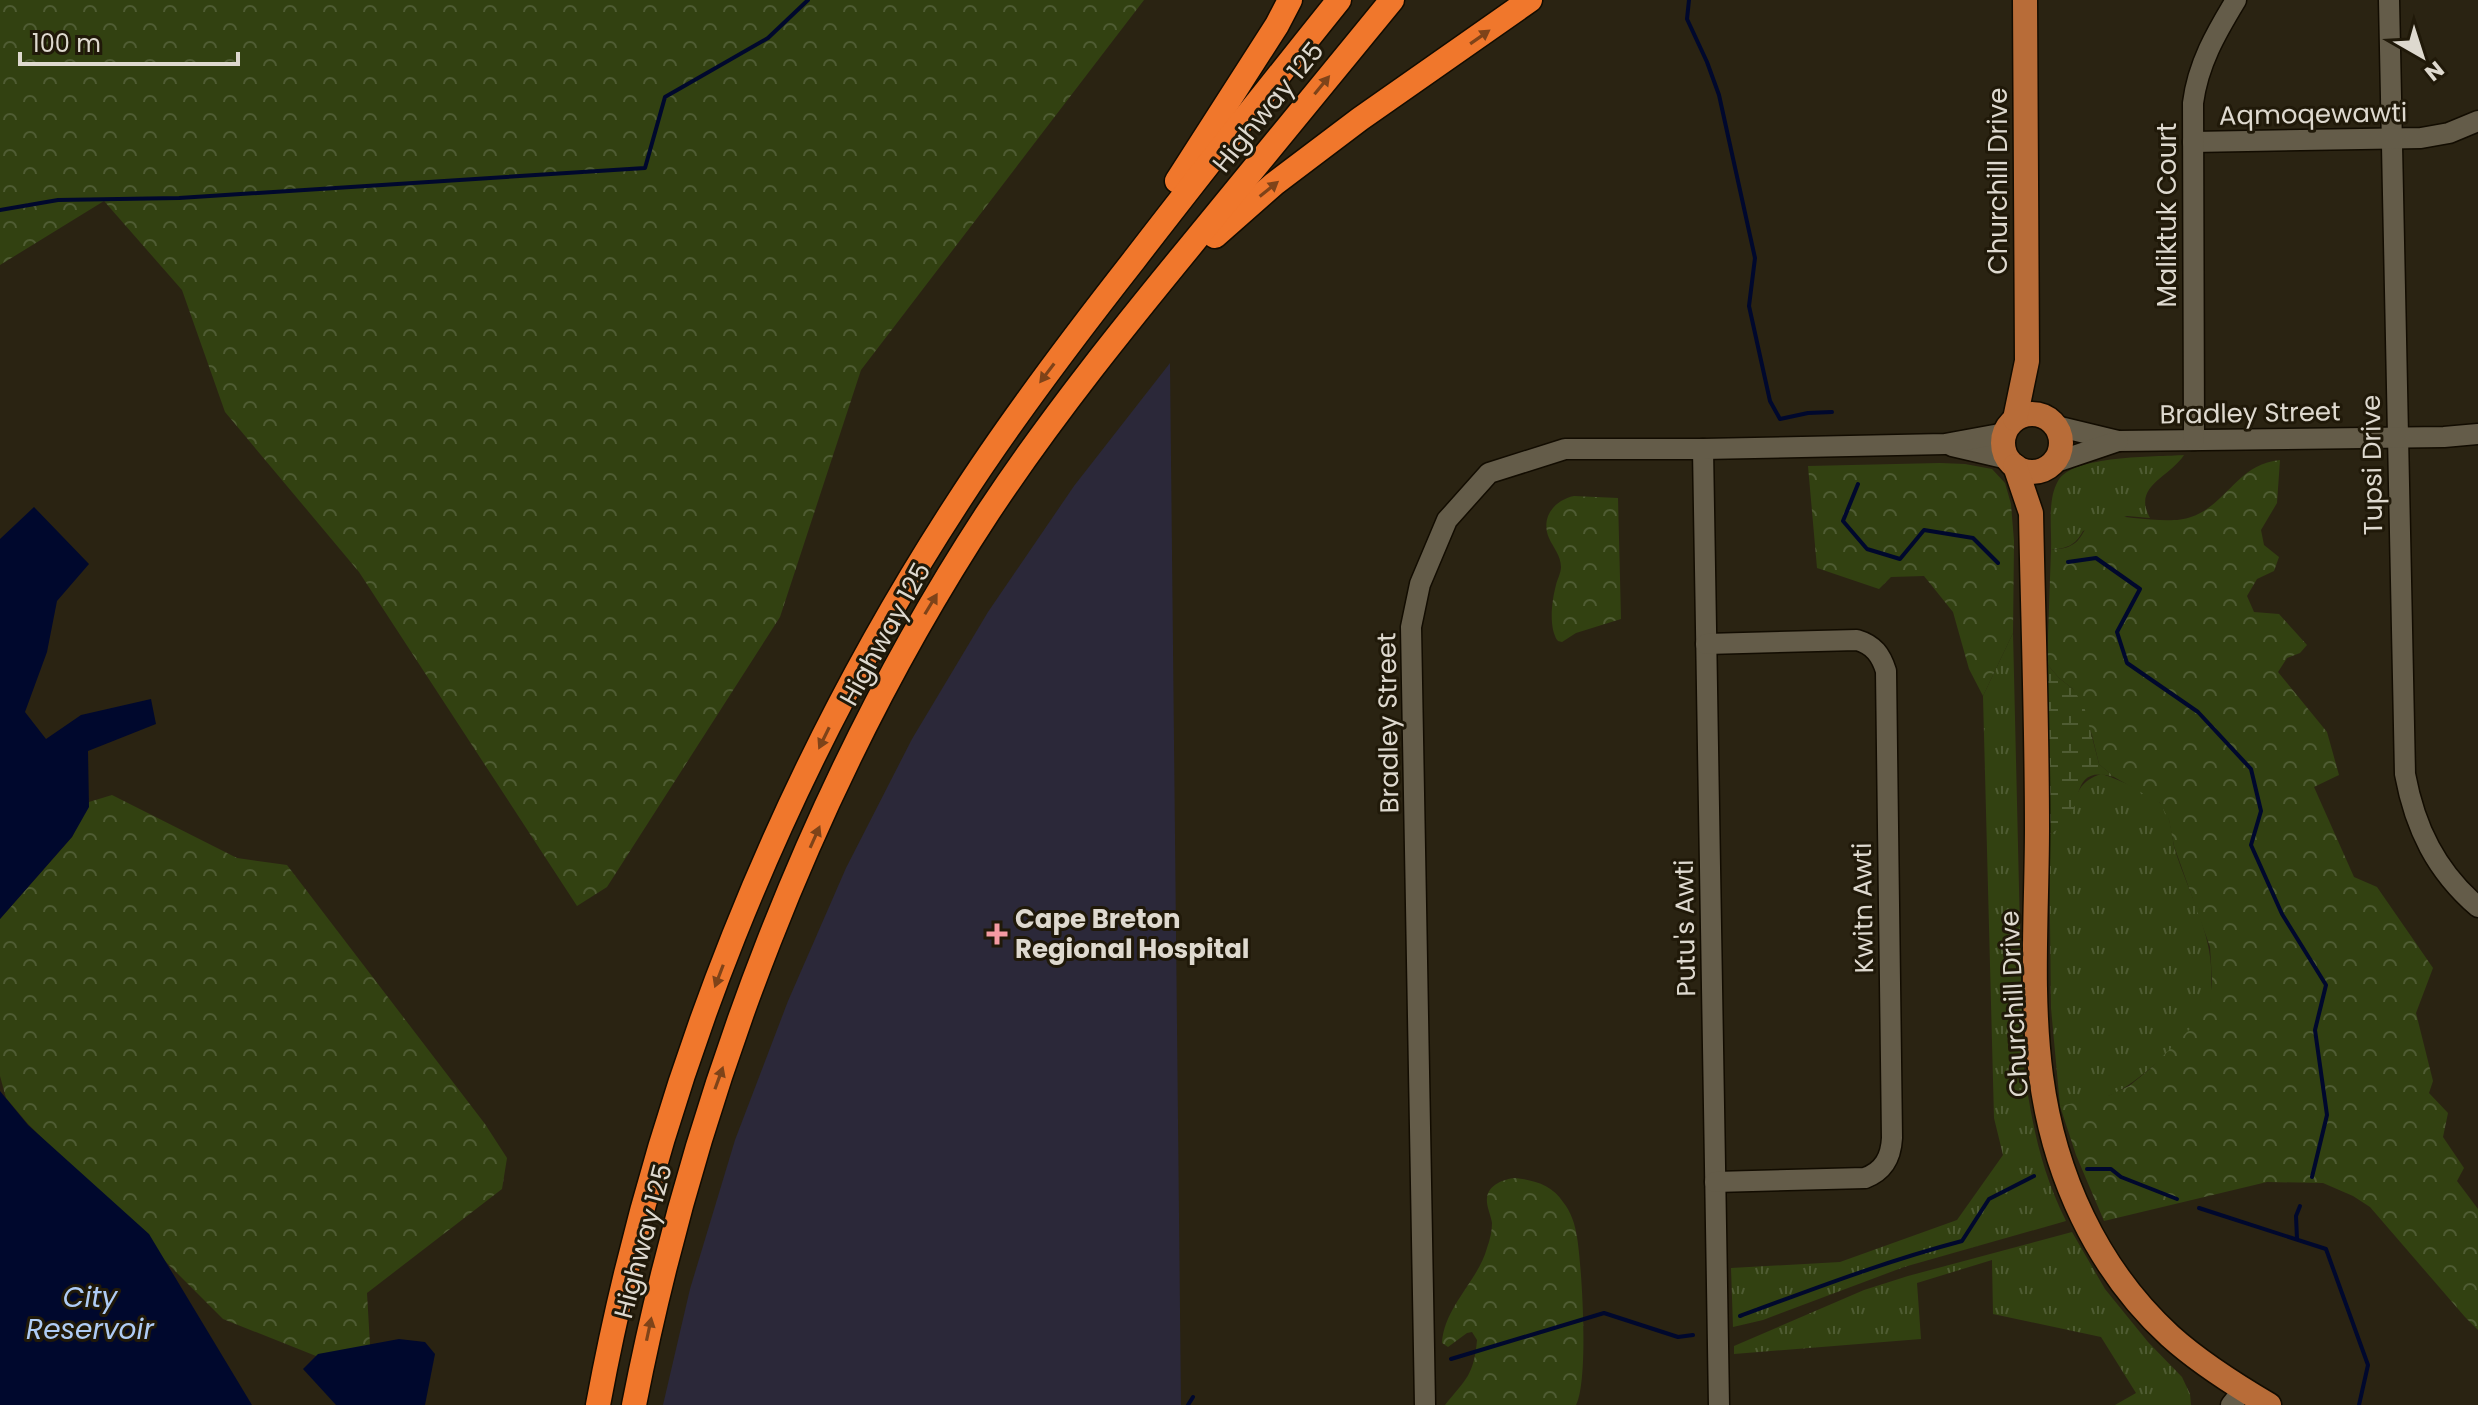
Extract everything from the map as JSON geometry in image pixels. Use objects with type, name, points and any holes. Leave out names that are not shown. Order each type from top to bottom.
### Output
[{"type":"highway","points":[[1094,311],[1290,0]]},
{"type":"highway","name":"Highway 125","points":[[598,1405],[608,1348],[644,1201],[678,1091],[723,966],[784,819],[845,695],[948,517],[1023,405],[1339,0]]},
{"type":"highway","name":"Highway 125","points":[[634,1405],[658,1290],[708,1111],[757,973],[819,828],[876,708],[937,595],[1034,446],[1112,340],[1392,0]]},
{"type":"highway","points":[[1112,340],[1230,221],[1274,184],[1360,119],[1530,0]]},
{"type":"main road","name":"Churchill Drive","points":[[2010,426],[2027,361],[2025,0]]},
{"type":"main road","name":"Churchill Drive","points":[[2027,361],[2048,421]]},
{"type":"main road","points":[[2023,415],[2048,421],[2061,445],[2051,464],[2032,472],[2012,462],[2004,451],[2010,426],[2023,415]]},
{"type":"main road","name":"Churchill Drive","points":[[2012,462],[2031,513],[2038,1037],[2041,1074],[2054,1144],[2086,1226],[2107,1262],[2144,1310],[2237,1397],[2269,1405]]},
{"type":"main road","name":"Churchill Drive","points":[[2031,513],[2051,464]]},
{"type":"street","name":"Maliktuk Court","points":[[2194,440],[2193,103],[2200,69],[2211,42],[2236,0]]},
{"type":"street","name":"Tupsi Drive","points":[[2389,0],[2405,774],[2414,815],[2429,848],[2456,886],[2478,907]]},
{"type":"street","name":"Aqmoqewawti","points":[[2193,142],[2432,137],[2478,121]]},
{"type":"street","name":"Bradley Street","points":[[2048,421],[2118,441],[2478,434]]},
{"type":"street","name":"Bradley Street","points":[[1425,1405],[1411,627],[1420,584],[1447,520],[1489,473],[1565,449],[1945,444],[2010,426]]},
{"type":"street","name":"Bradley Street","points":[[2051,464],[2118,441]]},
{"type":"street","name":"Bradley Street","points":[[1945,444],[2012,462]]},
{"type":"street","name":"Putu's Awti","points":[[1703,449],[1719,1405]]},
{"type":"street","name":"Kwitn Awti","points":[[1706,644],[1857,640],[1873,647],[1884,662],[1886,671],[1892,1138],[1889,1156],[1879,1171],[1865,1178],[1715,1182]]},
{"type":"shaded area","name":"Cape Breton Regional Hospital","points":[[1170,363],[1181,1405],[663,1405],[690,1289],[735,1140],[788,1001],[846,868],[912,739],[988,612],[1074,486]]},
{"type":"green space","points":[[0,0],[1144,0],[861,370],[780,617],[607,887],[577,906],[359,572],[225,412],[182,290],[104,201],[0,265]]},
{"type":"green space","points":[[2184,455],[2149,490],[2146,507],[2150,518],[2127,516],[2083,531],[2070,545],[2051,550],[2052,497],[2058,481],[2066,472],[2116,459]]},
{"type":"green space","points":[[2280,460],[2277,503],[2261,530],[2264,545],[2279,557],[2274,571],[2257,579],[2247,596],[2254,612],[2279,614],[2307,645],[2300,653],[2287,658],[2278,672],[2327,732],[2339,775],[2314,787],[2354,877],[2377,887],[2433,968],[2416,1013],[2433,1081],[2429,1093],[2448,1113],[2443,1137],[2464,1168],[2457,1181],[2478,1209],[2478,1330],[2370,1207],[2323,1183],[2267,1182],[2104,1221],[2076,1155],[2060,1106],[2110,1095],[2129,1086],[2150,1069],[2195,1024],[2210,1002],[2212,979],[2210,947],[2174,846],[2169,820],[2160,803],[2114,777],[2099,764],[2092,735],[2073,689],[2047,664],[2051,550],[2075,543],[2091,522],[2103,515],[2161,520],[2191,517],[2214,504],[2253,469]]},
{"type":"green space","points":[[1940,463],[1992,469],[2005,483],[2011,504],[2014,541],[2013,633],[1983,696],[1969,669],[1953,612],[1924,576],[1891,577],[1879,589],[1817,568],[1808,466]]},
{"type":"green space","points":[[1574,496],[1618,498],[1621,619],[1576,633],[1562,642],[1555,635],[1552,614],[1561,563],[1549,538],[1546,523],[1555,506]]},
{"type":"green space","points":[[2013,633],[2023,1059],[2037,1142],[2049,1182],[2066,1221],[1904,1267],[1763,1320],[1733,1327],[1731,1268],[1840,1262],[1957,1220],[2003,1155],[1994,1118],[1983,696]]},
{"type":"green space","points":[[2047,664],[2073,689],[2084,706],[2099,764],[2114,777],[2100,774],[2084,781],[2066,823],[2049,834]]},
{"type":"green space","points":[[2101,774],[2142,791],[2165,809],[2175,850],[2205,933],[2211,967],[2211,999],[2194,1026],[2137,1079],[2107,1096],[2060,1106],[2051,1008],[2049,834],[2067,820],[2082,786]]},
{"type":"green space","points":[[112,795],[237,858],[287,865],[485,1124],[507,1158],[502,1189],[367,1293],[370,1345],[316,1356],[223,1319],[28,1124],[6,1098],[0,1076],[0,919],[72,837],[89,802]]},
{"type":"green space","points":[[1515,1178],[1536,1182],[1554,1191],[1568,1210],[1575,1227],[1583,1323],[1582,1373],[1576,1405],[1445,1405],[1471,1369],[1477,1340],[1472,1332],[1467,1333],[1448,1347],[1442,1343],[1444,1330],[1483,1260],[1488,1245],[1492,1223],[1487,1204],[1488,1193],[1497,1184]]},
{"type":"green space","points":[[2072,1232],[2105,1289],[2148,1342],[2182,1377],[2190,1394],[2191,1405],[2115,1405],[2136,1393],[2101,1337],[1993,1314],[1992,1260],[1917,1283],[1921,1339],[1734,1354],[1734,1346],[1864,1290]]},
{"type":"water","points":[[34,507],[89,564],[57,601],[47,652],[25,712],[46,739],[81,715],[151,699],[156,724],[88,751],[89,807],[72,837],[0,919],[0,539]]},
{"type":"water","name":"City Reservoir","points":[[0,1091],[28,1125],[149,1234],[252,1405],[0,1405]]},
{"type":"water","points":[[399,1339],[425,1342],[435,1354],[425,1405],[336,1405],[303,1369],[318,1354]]},
{"type":"waterway","points":[[0,210],[58,200],[179,198],[645,168],[665,97],[768,38],[808,0]]},
{"type":"waterway","points":[[1689,0],[1687,19],[1719,95],[1755,258],[1749,306],[1770,401],[1780,419],[1832,412]]},
{"type":"waterway","points":[[1858,484],[1843,521],[1867,549],[1900,559],[1924,530],[1973,538],[1998,563]]},
{"type":"waterway","points":[[2068,562],[2096,558],[2140,589],[2117,632],[2127,663],[2198,712],[2251,769],[2261,811],[2251,845],[2282,914],[2326,985],[2315,1030],[2327,1115],[2312,1177]]},
{"type":"waterway","points":[[2087,1169],[2111,1169],[2121,1177],[2177,1199]]},
{"type":"waterway","points":[[1740,1316],[1878,1266],[1962,1241],[1989,1199],[2034,1176]]},
{"type":"waterway","points":[[2297,1239],[2296,1216],[2300,1206]]},
{"type":"waterway","points":[[2199,1208],[2326,1249],[2368,1365],[2359,1405]]},
{"type":"waterway","points":[[1451,1359],[1604,1313],[1678,1337],[1693,1335]]},
{"type":"waterway","points":[[1188,1405],[1193,1397]]},
{"type":"place","name":"Cape Breton Regional Hospital","points":[[997,934]]}]
